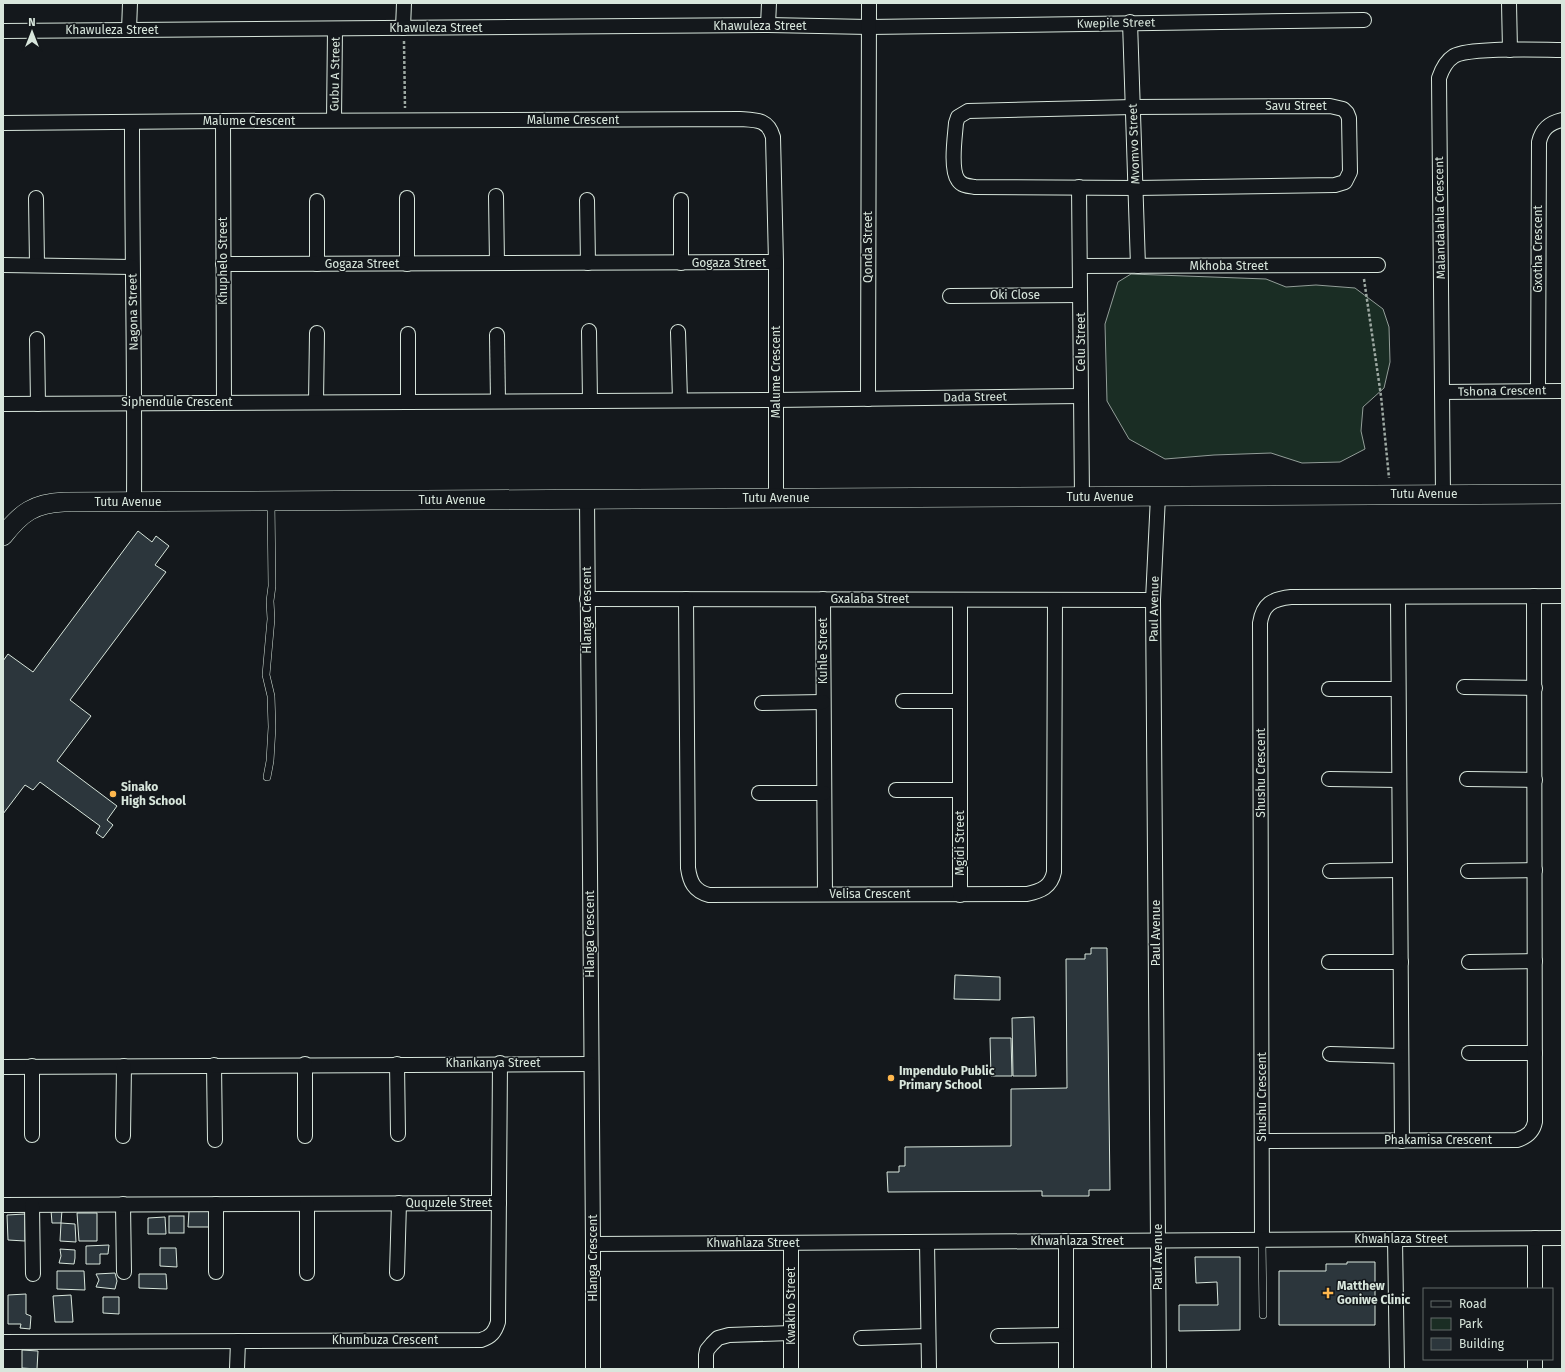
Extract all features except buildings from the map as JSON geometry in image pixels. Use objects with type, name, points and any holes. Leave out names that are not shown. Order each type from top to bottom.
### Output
[{"type":"street","points":[[129,30],[130,3]]},
{"type":"street","points":[[404,3],[404,28]]},
{"type":"street","points":[[768,25],[769,3]]},
{"type":"street","name":"Qonda Street","points":[[868,399],[869,3]]},
{"type":"street","points":[[1509,3],[1510,50]]},
{"type":"street","name":"Kwepile Street","points":[[868,27],[1130,22],[1364,20]]},
{"type":"street","name":"Mvomvo Street","points":[[1130,22],[1138,266]]},
{"type":"street","name":"Khawuleza Street","points":[[3,31],[768,25],[868,27]]},
{"type":"street","name":"Gubu A Street","points":[[334,120],[335,28]]},
{"type":"street","name":"Malandalahla Crescent","points":[[1443,494],[1439,78],[1441,71],[1447,62],[1461,53],[1510,50],[1562,50]]},
{"type":"street","name":"Savu Street","points":[[1133,106],[1343,108],[1348,113],[1350,126],[1350,172],[1348,178],[1344,182],[1327,186],[1136,188],[975,187],[962,184],[955,175],[956,123],[958,117],[968,111],[1133,106]]},
{"type":"street","name":"Malume Crescent","points":[[3,123],[334,120],[740,119],[761,122],[767,125],[773,137],[776,262],[776,498]]},
{"type":"street","name":"Gxotha Crescent","points":[[1538,391],[1539,142],[1543,130],[1554,122],[1562,120]]},
{"type":"street","name":"Khuphelo Street","points":[[223,121],[224,402]]},
{"type":"street","name":"Nagona Street","points":[[132,122],[132,267],[135,403],[134,501]]},
{"type":"street","name":"Celu Street","points":[[1079,187],[1082,497]]},
{"type":"street","points":[[496,196],[497,263]]},
{"type":"street","points":[[36,198],[37,264]]},
{"type":"street","name":"Gogaza Street","points":[[407,198],[407,264]]},
{"type":"street","points":[[587,200],[588,263]]},
{"type":"street","name":"Gogaza Street","points":[[681,200],[681,263]]},
{"type":"street","name":"Gogaza Street","points":[[317,201],[317,264]]},
{"type":"street","name":"Gogaza Street","points":[[223,264],[776,262]]},
{"type":"street","points":[[3,265],[37,264],[132,267]]},
{"type":"street","name":"Mkhoba Street","points":[[1080,266],[1378,266]]},
{"type":"street","name":"Oki Close","points":[[950,296],[1080,295]]},
{"type":"street","points":[[589,331],[590,401]]},
{"type":"street","points":[[678,332],[680,400]]},
{"type":"street","points":[[316,402],[318,333]]},
{"type":"street","points":[[408,334],[408,401]]},
{"type":"street","points":[[497,335],[498,401]]},
{"type":"street","points":[[37,339],[38,404]]},
{"type":"street","name":"Tshona Crescent","points":[[1442,392],[1562,391]]},
{"type":"street","name":"Dada Street","points":[[868,399],[1081,396]]},
{"type":"street","points":[[776,400],[868,399]]},
{"type":"street","name":"Siphendule Crescent","points":[[3,404],[776,400]]},
{"type":"street","name":"Tutu Avenue","points":[[3,536],[18,518],[38,505],[64,502],[1562,494]]},
{"type":"street","name":"Paul Avenue","points":[[1158,496],[1153,600],[1159,1369]]},
{"type":"street","name":"Hlanga Crescent","points":[[587,499],[593,1369]]},
{"type":"street","name":"Phakamisa Crescent","points":[[1262,1141],[1517,1140],[1525,1138],[1531,1132],[1536,1122],[1534,596]]},
{"type":"street","name":"Shushu Crescent","points":[[1262,1240],[1261,615],[1267,606],[1273,601],[1282,598],[1562,596]]},
{"type":"street","points":[[1398,597],[1402,1140]]},
{"type":"street","name":"Gxalaba Street","points":[[587,599],[1153,600]]},
{"type":"street","name":"Velisa Crescent","points":[[686,599],[688,868],[692,884],[701,892],[709,895],[1027,894],[1039,892],[1046,887],[1052,880],[1054,872],[1055,600]]},
{"type":"street","name":"Kuhle Street","points":[[823,599],[825,894]]},
{"type":"street","name":"Mgidi Street","points":[[960,600],[960,895]]},
{"type":"street","points":[[1464,687],[1535,688]]},
{"type":"street","points":[[1329,689],[1398,690]]},
{"type":"street","points":[[903,701],[960,701]]},
{"type":"street","name":"Kuhle Street","points":[[762,703],[823,702]]},
{"type":"street","points":[[1329,779],[1399,780]]},
{"type":"street","points":[[1467,779],[1535,780]]},
{"type":"street","points":[[896,790],[960,790]]},
{"type":"street","points":[[759,793],[824,793]]},
{"type":"street","points":[[1330,871],[1400,870]]},
{"type":"street","points":[[1468,872],[1535,870]]},
{"type":"street","points":[[1469,962],[1535,961]]},
{"type":"street","points":[[1328,962],[1401,962]]},
{"type":"street","points":[[1469,1053],[1536,1053]]},
{"type":"street","points":[[1330,1054],[1401,1056]]},
{"type":"street","name":"Khankanya Street","points":[[3,1067],[500,1063],[590,1064]]},
{"type":"street","name":"Khumbuza Crescent","points":[[3,1342],[481,1340],[488,1338],[496,1330],[498,1322],[500,1063]]},
{"type":"street","points":[[305,1064],[305,1136]]},
{"type":"street","points":[[396,1064],[398,1134]]},
{"type":"street","points":[[214,1065],[215,1140]]},
{"type":"street","points":[[32,1066],[32,1135]]},
{"type":"street","points":[[123,1136],[124,1066]]},
{"type":"street","name":"Ququzele Street","points":[[397,1273],[399,1203]]},
{"type":"street","name":"Ququzele Street","points":[[3,1205],[499,1203]]},
{"type":"street","points":[[123,1204],[124,1272]]},
{"type":"street","points":[[216,1204],[216,1272]]},
{"type":"street","points":[[307,1204],[307,1273]]},
{"type":"street","points":[[32,1205],[33,1274]]},
{"type":"street","points":[[1535,1238],[1535,1288]]},
{"type":"street","name":"Khwahlaza Street","points":[[593,1244],[1562,1238]]},
{"type":"street","points":[[1395,1239],[1397,1369]]},
{"type":"street","points":[[1066,1241],[1066,1369]]},
{"type":"street","points":[[927,1242],[929,1369]]},
{"type":"street","name":"Kwakho Street","points":[[791,1243],[791,1369]]},
{"type":"street","points":[[706,1369],[707,1350],[718,1338],[729,1335],[791,1333]]},
{"type":"street","points":[[998,1336],[1066,1335]]},
{"type":"street","points":[[861,1338],[928,1336]]},
{"type":"street","points":[[237,1369],[238,1341]]},
{"type":"lane","points":[[267,777],[270,761],[272,727],[270,696],[266,675],[271,619],[270,601],[272,586],[271,501]]},
{"type":"lane","points":[[1262,1240],[1263,1315]]},
{"type":"path","points":[[404,28],[405,120]]},
{"type":"path","points":[[1363,266],[1381,396],[1391,495]]},
{"type":"green space","points":[[1131,274],[1266,279],[1286,287],[1316,285],[1355,288],[1383,309],[1389,327],[1390,362],[1384,388],[1363,407],[1361,431],[1365,449],[1340,462],[1302,463],[1271,453],[1214,455],[1165,459],[1129,439],[1107,401],[1105,324],[1118,282]]},
{"type":"place","name":"Sinako High School","points":[[113,794]]},
{"type":"place","name":"Impendulo Public Primary School","points":[[891,1078]]},
{"type":"place","name":"Matthew Goniwe Clinic","points":[[1328,1293]]}]
